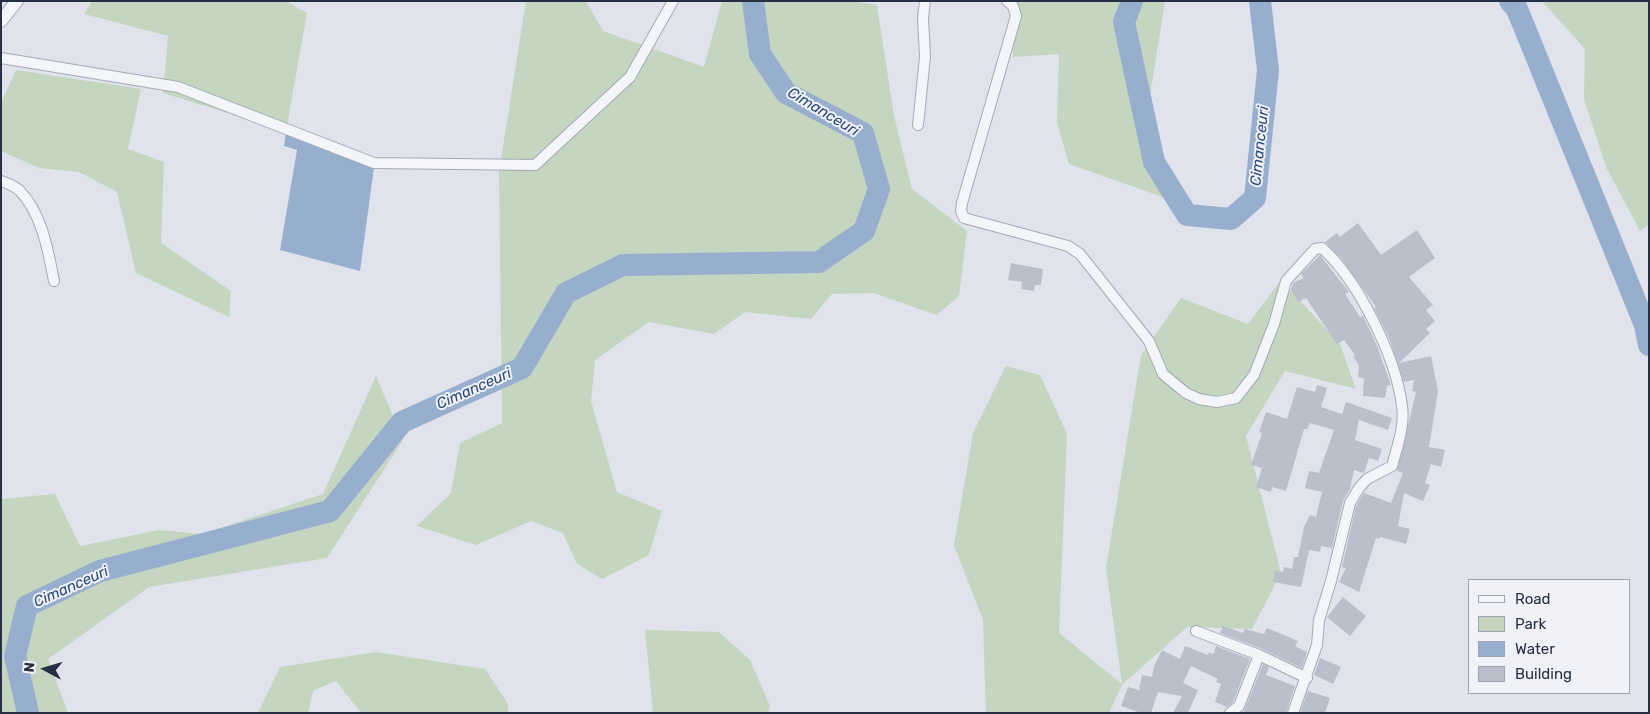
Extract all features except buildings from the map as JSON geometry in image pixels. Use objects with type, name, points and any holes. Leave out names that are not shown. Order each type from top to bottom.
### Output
[{"type":"street","points":[[1,21],[17,1]]},
{"type":"street","points":[[1,58],[178,87],[374,163],[535,165],[630,77],[673,1]]},
{"type":"street","points":[[918,125],[925,57],[922,18],[925,1]]},
{"type":"street","points":[[1007,1],[1013,6],[1016,16],[962,203],[961,211],[964,218],[1068,246],[1080,254],[1150,341],[1164,374],[1186,393],[1199,399],[1217,402],[1236,398],[1254,375],[1274,324],[1286,281],[1315,249],[1322,248],[1331,256],[1361,300],[1382,338],[1392,362],[1402,406],[1402,428],[1392,466],[1367,479],[1350,503],[1331,581],[1319,620],[1317,645],[1307,678],[1293,713]]},
{"type":"street","points":[[1,181],[18,189],[34,211],[47,245],[54,281]]},
{"type":"street","points":[[1196,631],[1259,655],[1307,678]]},
{"type":"street","points":[[1230,713],[1239,706],[1259,655]]},
{"type":"green space","points":[[92,1],[286,1],[307,13],[286,131],[163,93],[168,36],[84,14]]},
{"type":"green space","points":[[526,1],[586,1],[603,31],[704,67],[722,1],[852,1],[877,5],[894,116],[912,189],[967,231],[959,296],[937,315],[873,293],[832,294],[811,319],[745,312],[714,334],[649,322],[595,360],[591,401],[617,492],[662,511],[649,555],[602,579],[577,564],[563,533],[531,521],[476,545],[417,526],[451,493],[460,443],[502,423],[499,172]]},
{"type":"green space","points":[[1013,1],[1165,1],[1149,102],[1177,202],[1069,164],[1057,123],[1059,54],[1013,57]]},
{"type":"green space","points":[[1542,1],[1649,1],[1649,224],[1640,231],[1606,167],[1584,99],[1585,49]]},
{"type":"green space","points":[[16,70],[141,89],[128,149],[164,162],[161,243],[231,291],[229,317],[136,273],[117,192],[79,172],[39,168],[1,151],[1,103]]},
{"type":"green space","points":[[1281,280],[1340,344],[1356,389],[1285,371],[1246,436],[1281,573],[1252,629],[1187,627],[1122,685],[1109,713],[986,713],[983,620],[954,545],[973,433],[1006,366],[1040,375],[1067,434],[1059,633],[1122,684],[1106,568],[1141,355],[1181,298],[1248,324]]},
{"type":"green space","points":[[376,376],[403,440],[327,558],[149,587],[48,659],[68,713],[1,713],[1,499],[55,494],[80,546],[159,530],[202,534],[323,494]]},
{"type":"green space","points":[[645,630],[719,632],[750,660],[770,706],[768,713],[653,713]]},
{"type":"green space","points":[[376,652],[485,669],[508,704],[508,713],[361,713],[336,681],[313,691],[308,713],[258,713],[280,667]]},
{"type":"water","points":[[286,131],[375,160],[360,271],[280,250],[297,150],[284,146]]},
{"type":"waterway","name":"Cimanceuri","points":[[28,713],[15,656],[27,606],[100,571],[330,511],[402,422],[522,368],[566,293],[623,265],[819,262],[864,231],[879,189],[863,133],[786,93],[760,54],[753,1]]},
{"type":"waterway","name":"Cimanceuri","points":[[1132,1],[1124,22],[1154,162],[1187,215],[1231,219],[1255,198],[1268,70],[1260,1]]},
{"type":"waterway","name":"Cimanceuri","points":[[1510,1],[1517,9],[1645,325],[1649,345]]}]
